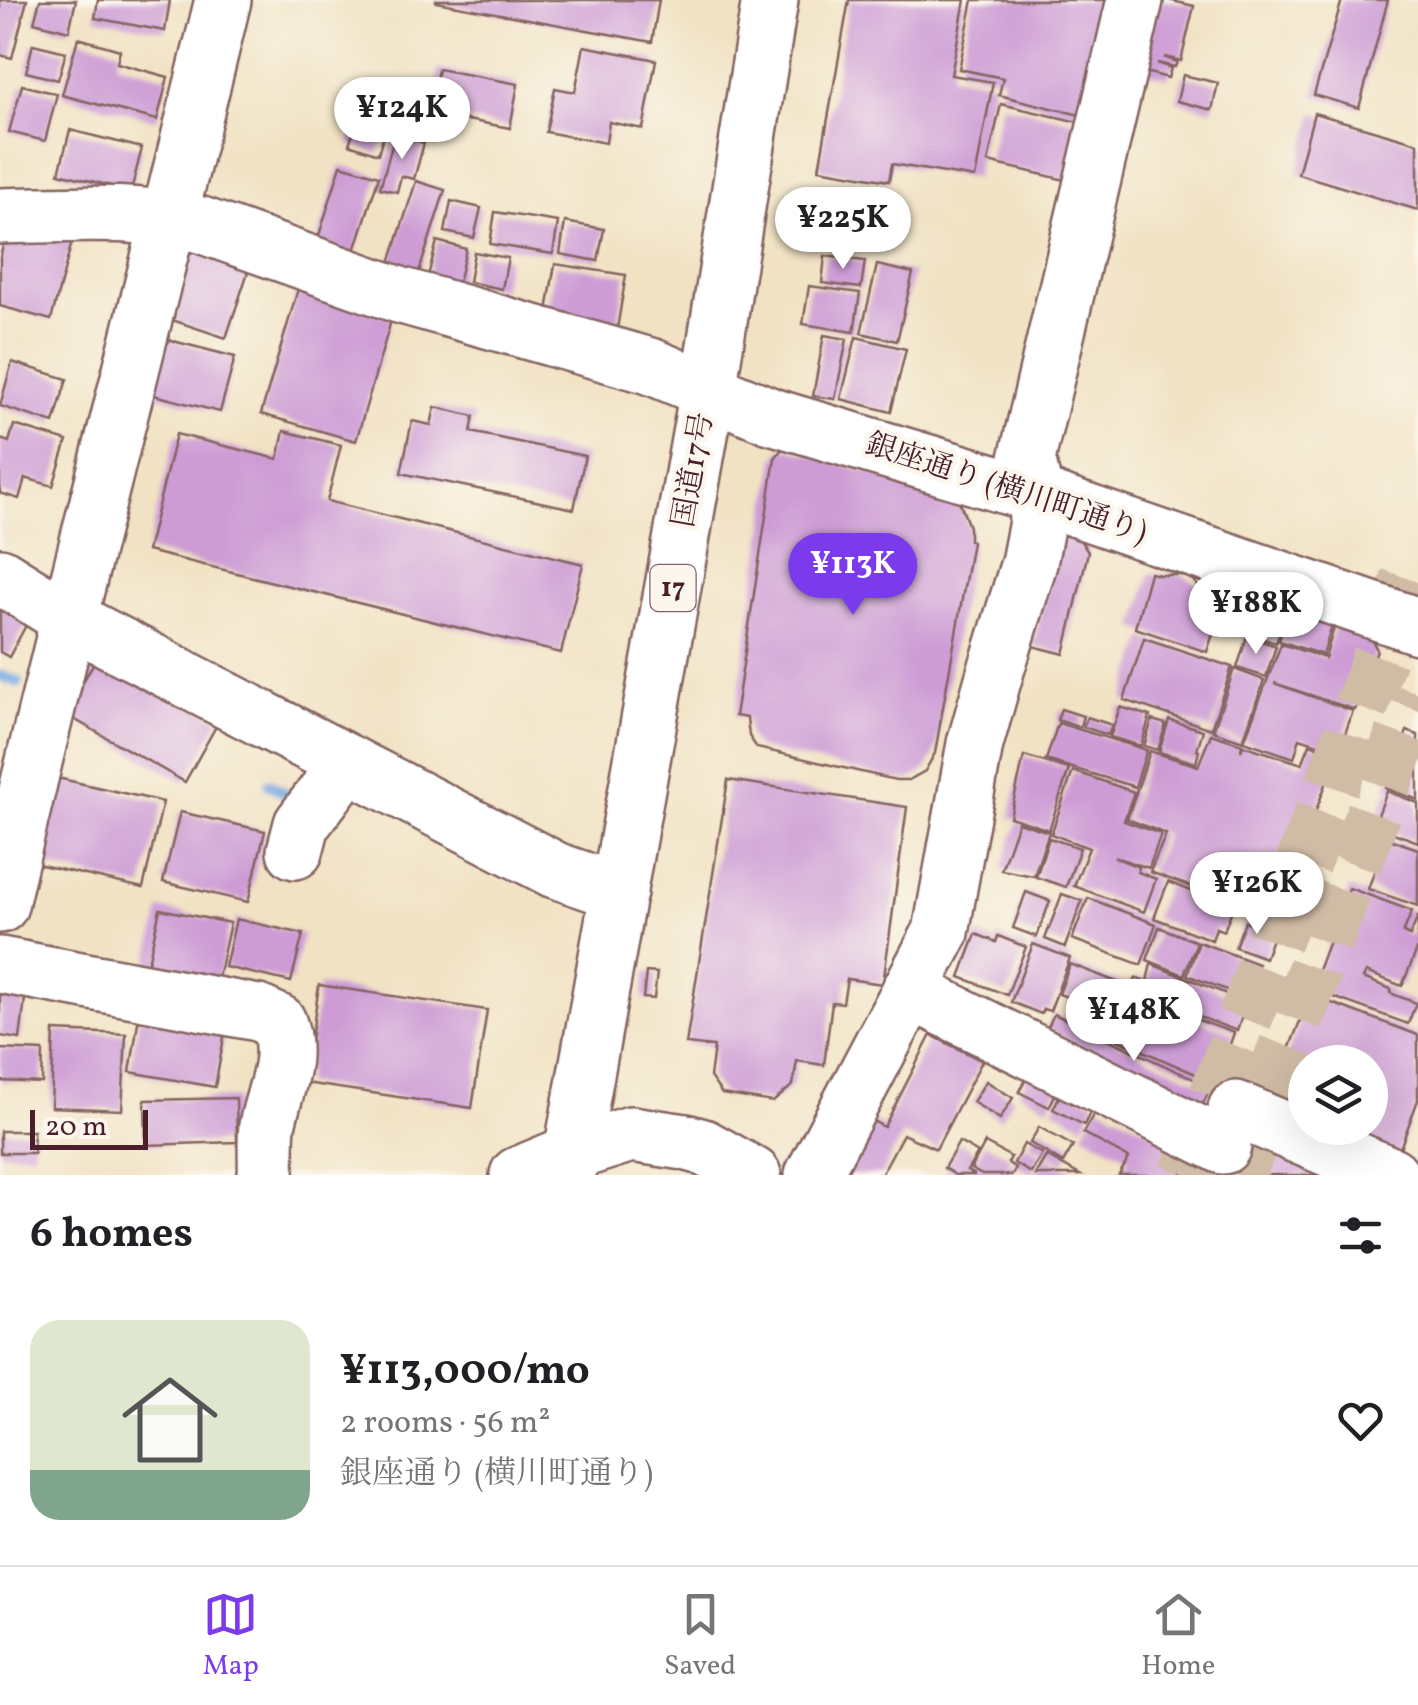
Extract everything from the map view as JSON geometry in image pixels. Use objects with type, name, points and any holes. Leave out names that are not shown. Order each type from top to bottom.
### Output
[{"type":"main road","points":[[0,905],[10,819],[70,620],[223,0]]},
{"type":"main road","name":"国道17号","points":[[570,1164],[708,390],[770,0]]},
{"type":"main road","points":[[813,1175],[941,932],[976,744],[1029,563],[1037,522],[1036,495],[1027,459],[1135,0]]},
{"type":"main road","name":"銀座通り (横川町通り)","points":[[0,216],[123,214],[171,218],[254,242],[399,294],[650,366],[771,416],[1036,495],[1416,625]]},
{"type":"main road","points":[[0,576],[70,620],[556,870],[619,892]]},
{"type":"main road","points":[[296,851],[302,824],[348,763]]},
{"type":"main road","points":[[0,965],[258,1013],[278,1022],[284,1036],[285,1058],[267,1128],[266,1175]]},
{"type":"main road","points":[[910,992],[1230,1127],[1391,1175]]},
{"type":"main road","points":[[518,1175],[570,1164],[631,1134],[703,1147],[752,1175]]},
{"type":"building","points":[[0,0],[27,0],[12,58],[0,55]]},
{"type":"building","points":[[40,0],[76,0],[69,31],[34,22]]},
{"type":"building","points":[[98,0],[170,0],[165,31],[95,18]]},
{"type":"building","points":[[436,0],[659,0],[652,42]]},
{"type":"building","points":[[849,0],[965,0],[951,75],[993,82],[975,178],[892,164],[889,181],[819,169]]},
{"type":"building","points":[[973,0],[1116,0],[1088,117],[999,95],[1003,78],[959,69]]},
{"type":"building","points":[[1156,0],[1194,6],[1181,61],[1164,57],[1177,62],[1175,67],[1157,63],[1171,68],[1168,78],[1145,72]]},
{"type":"building","points":[[1342,0],[1388,0],[1359,108],[1314,95]]},
{"type":"building","points":[[78,38],[120,50],[117,63],[168,77],[157,120],[62,95]]},
{"type":"building","points":[[33,44],[66,52],[58,80],[26,72]]},
{"type":"building","points":[[584,46],[656,60],[643,129],[609,122],[606,143],[546,132],[555,88],[575,92]]},
{"type":"building","points":[[438,69],[518,84],[510,128],[430,113]]},
{"type":"building","points":[[1183,75],[1218,83],[1212,110],[1177,101]]},
{"type":"building","points":[[22,85],[57,94],[45,141],[9,132]]},
{"type":"building","points":[[1001,104],[1087,124],[1074,182],[988,162]]},
{"type":"building","points":[[1314,113],[1418,143],[1418,210],[1298,174]]},
{"type":"building","points":[[356,124],[384,134],[378,154],[349,144]]},
{"type":"building","points":[[70,130],[142,148],[131,191],[59,173]]},
{"type":"building","points":[[395,135],[424,143],[414,179],[401,176],[397,192],[380,188]]},
{"type":"building","points":[[341,165],[379,176],[353,257],[316,245]]},
{"type":"building","points":[[416,181],[445,190],[418,275],[389,266]]},
{"type":"building","points":[[451,201],[481,208],[474,238],[445,232]]},
{"type":"building","points":[[495,212],[558,222],[553,254],[490,244]]},
{"type":"building","points":[[10,221],[73,238],[51,320],[0,306],[0,257]]},
{"type":"building","points":[[565,222],[604,229],[598,261],[560,254]]},
{"type":"building","points":[[437,241],[466,249],[457,288],[427,280]]},
{"type":"building","points":[[174,244],[249,269],[226,338],[151,313]]},
{"type":"building","points":[[474,252],[508,258],[502,289],[469,282]]},
{"type":"building","points":[[825,256],[865,261],[861,288],[822,283]]},
{"type":"building","points":[[555,264],[626,275],[617,329],[546,317]]},
{"type":"building","points":[[877,265],[913,273],[897,341],[861,333]]},
{"type":"building","points":[[809,286],[860,293],[854,332],[803,324]]},
{"type":"building","points":[[298,289],[392,317],[356,441],[261,414]]},
{"type":"building","points":[[150,335],[235,357],[220,412],[135,390]]},
{"type":"building","points":[[824,335],[847,339],[835,399],[813,396]]},
{"type":"building","points":[[856,337],[906,349],[891,412],[841,399]]},
{"type":"building","points":[[12,362],[67,379],[54,423],[0,406]]},
{"type":"building","points":[[435,407],[474,416],[471,432],[585,456],[574,509],[401,473],[412,421],[431,425]]},
{"type":"building","points":[[14,425],[67,441],[53,486],[25,478],[19,499],[0,493],[0,439],[9,442]]},
{"type":"building","points":[[284,431],[341,445],[327,501],[583,564],[561,653],[147,551],[176,434],[278,459]]},
{"type":"building","points":[[782,449],[952,496],[960,503],[972,542],[935,753],[925,771],[909,780],[757,748],[749,736],[747,718],[735,716],[775,458]]},
{"type":"building","points":[[1060,535],[1077,535],[1088,552],[1064,654],[1033,646]]},
{"type":"building","points":[[1150,573],[1182,575],[1200,589],[1225,597],[1207,652],[1135,628]]},
{"type":"building","points":[[1251,593],[1288,605],[1276,643],[1239,631]]},
{"type":"building","points":[[0,597],[32,614],[9,657],[0,652]]},
{"type":"building","points":[[1290,605],[1334,619],[1323,655],[1279,641]]},
{"type":"building","points":[[1336,621],[1367,630],[1377,650],[1355,710],[1274,683],[1353,711],[1339,751],[1300,738],[1294,758],[1244,741],[1281,644],[1325,658]]},
{"type":"building","points":[[1247,636],[1276,646],[1266,677],[1237,668]]},
{"type":"building","points":[[1144,638],[1232,667],[1211,729],[1124,700]]},
{"type":"building","points":[[100,652],[220,719],[185,782],[65,714]]},
{"type":"building","points":[[1234,669],[1264,680],[1243,741],[1213,731]]},
{"type":"building","points":[[1120,707],[1150,716],[1141,746],[1110,737]]},
{"type":"building","points":[[1061,709],[1083,716],[1080,727],[1057,720]]},
{"type":"building","points":[[1087,717],[1112,725],[1108,735],[1083,727]]},
{"type":"building","points":[[1152,720],[1166,724],[1158,750],[1144,746]]},
{"type":"building","points":[[1169,720],[1203,730],[1196,763],[1159,752]]},
{"type":"building","points":[[1058,723],[1147,750],[1135,787],[1046,760]]},
{"type":"building","points":[[1407,731],[1418,735],[1418,800],[1386,788]]},
{"type":"building","points":[[1211,734],[1242,744],[1241,751],[1243,745],[1302,764],[1310,744],[1338,753],[1278,918],[1150,872],[1166,834],[1127,819],[1150,751],[1198,766]]},
{"type":"building","points":[[1024,756],[1069,769],[1049,830],[1010,817]]},
{"type":"building","points":[[1073,771],[1134,792],[1124,821],[1161,834],[1149,868],[1114,857],[1156,879],[1144,912],[1074,886],[1089,848],[1051,834]]},
{"type":"building","points":[[35,773],[163,802],[143,888],[15,859]]},
{"type":"building","points":[[728,780],[907,807],[883,984],[847,979],[843,1003],[832,1002],[824,1065],[797,1061],[793,1085],[773,1102],[722,1094],[710,1077],[714,1047],[686,1044]]},
{"type":"building","points":[[1387,791],[1418,803],[1418,842],[1374,826]]},
{"type":"building","points":[[180,812],[265,831],[248,902],[163,882]]},
{"type":"building","points":[[1018,822],[1049,832],[1034,876],[1001,870]]},
{"type":"building","points":[[1049,838],[1080,848],[1066,887],[1036,877]]},
{"type":"building","points":[[1386,838],[1418,849],[1418,906],[1368,889]]},
{"type":"building","points":[[1168,882],[1233,907],[1224,931],[1216,928],[1212,940],[1154,918]]},
{"type":"building","points":[[1349,888],[1412,911],[1403,933],[1410,936],[1418,916],[1418,947],[1402,986],[1366,972],[1363,978],[1416,1003],[1408,1024],[1311,989]]},
{"type":"building","points":[[1026,892],[1050,901],[1037,937],[1013,928]]},
{"type":"building","points":[[1062,894],[1082,901],[1065,947],[1045,939]]},
{"type":"building","points":[[1088,898],[1156,924],[1141,965],[1072,939]]},
{"type":"building","points":[[160,909],[230,923],[217,982],[147,967]]},
{"type":"building","points":[[1256,916],[1277,925],[1265,958],[1235,947],[1245,921],[1253,924]]},
{"type":"building","points":[[236,919],[303,934],[291,982],[225,967]]},
{"type":"building","points":[[1159,927],[1197,942],[1184,975],[1147,960]]},
{"type":"building","points":[[976,934],[996,942],[998,936],[1026,947],[1007,995],[960,977]]},
{"type":"building","points":[[1199,942],[1258,964],[1245,997],[1187,975]]},
{"type":"building","points":[[1033,944],[1070,958],[1050,1011],[1043,1009],[1041,1014],[1011,1002]]},
{"type":"building","points":[[1070,964],[1130,987],[1119,1017],[1059,994]]},
{"type":"building","points":[[1151,964],[1247,1002],[1237,1031],[1155,1000],[1147,981]]},
{"type":"building","points":[[646,972],[657,973],[654,999],[643,998]]},
{"type":"building","points":[[1136,978],[1144,981],[1149,1002],[1234,1033],[1216,1083],[1118,1040]]},
{"type":"building","points":[[319,985],[487,1010],[472,1108],[305,1083]]},
{"type":"building","points":[[0,988],[26,991],[20,1039],[0,1036]]},
{"type":"building","points":[[1310,995],[1418,1035],[1418,1100],[1398,1154],[1373,1145],[1388,1145],[1388,1045],[1291,1045]]},
{"type":"building","points":[[1054,1014],[1211,1087],[1199,1112],[1047,1029]]},
{"type":"building","points":[[139,1016],[225,1032],[215,1087],[130,1072]]},
{"type":"building","points":[[54,1031],[126,1034],[122,1110],[51,1107]]},
{"type":"building","points":[[931,1035],[982,1061],[936,1149],[903,1134],[881,1175],[839,1175],[869,1119],[884,1127]]},
{"type":"building","points":[[0,1049],[43,1051],[42,1083],[0,1081]]},
{"type":"building","points":[[1288,1052],[1288,1114],[1273,1091]]},
{"type":"building","points":[[1031,1070],[1060,1085],[1049,1107],[1019,1092]]},
{"type":"building","points":[[986,1081],[1013,1098],[1000,1119],[973,1102]]},
{"type":"building","points":[[1064,1087],[1095,1102],[1084,1125],[1053,1109]]},
{"type":"building","points":[[236,1098],[237,1142],[146,1145],[145,1100]]},
{"type":"building","points":[[1099,1105],[1190,1152],[1181,1175],[1119,1175],[1129,1158],[1083,1133]]},
{"type":"building","points":[[1039,1127],[1073,1146],[1063,1163],[1030,1143]]},
{"type":"building","points":[[0,1131],[33,1131],[34,1153],[0,1153]]},
{"type":"building","points":[[959,1142],[978,1153],[967,1171],[975,1175],[955,1175],[944,1168]]},
{"type":"building","points":[[985,1143],[1011,1157],[1008,1163],[1016,1168],[1012,1175],[982,1175],[971,1169]]},
{"type":"building","points":[[1271,1143],[1322,1175],[1243,1175],[1252,1153]]},
{"type":"building","points":[[1024,1144],[1042,1154],[1031,1173],[1014,1163]]},
{"type":"building","points":[[1046,1156],[1080,1175],[1035,1175]]},
{"type":"waterway","points":[[0,676],[18,682]]},
{"type":"waterway","points":[[269,784],[294,798]]},
{"type":"tunnel","points":[[1187,1175],[1418,554]]},
{"type":"tunnel","points":[[1238,1175],[1418,693]]}]
